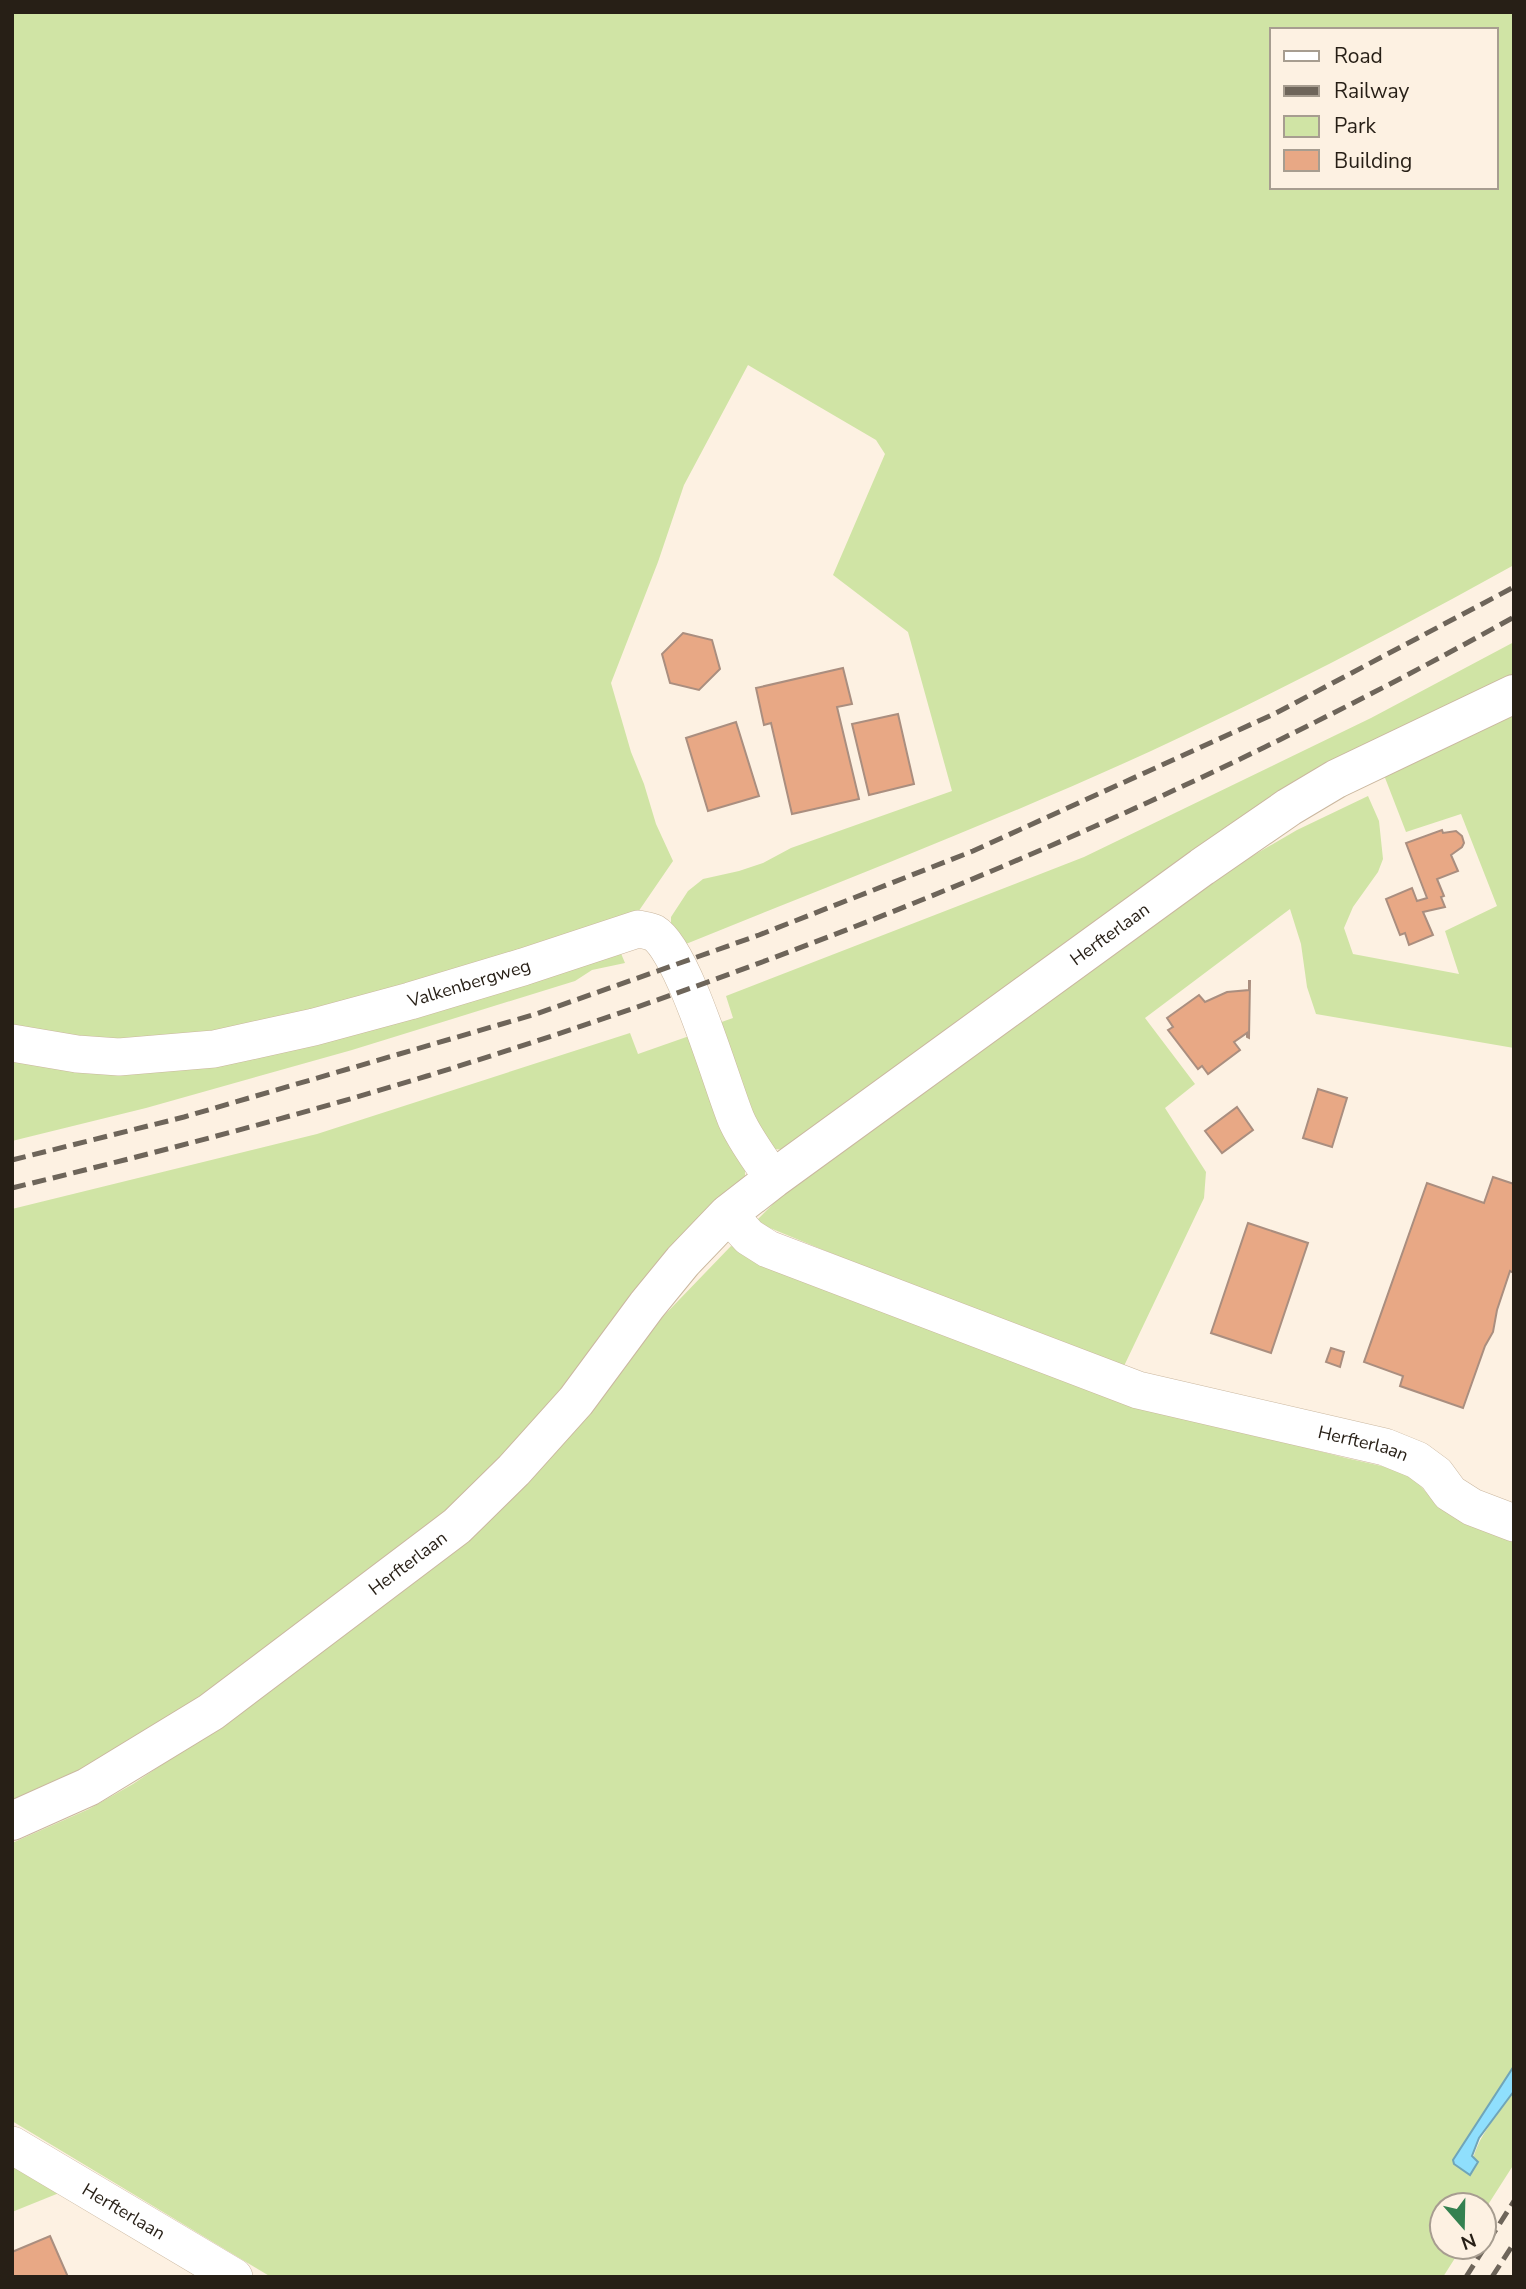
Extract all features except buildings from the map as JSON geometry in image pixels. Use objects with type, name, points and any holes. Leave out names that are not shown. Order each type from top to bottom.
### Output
[{"type":"street","name":"Herfterlaan","points":[[12,1821],[88,1787],[211,1712],[457,1526],[514,1470],[576,1401],[647,1305],[683,1262],[728,1214],[773,1179],[1191,875],[1289,807],[1347,774],[1514,694]]},
{"type":"street","name":"Valkenbergweg","points":[[12,1043],[77,1054],[120,1057],[214,1049],[314,1027],[410,1001],[638,929],[654,933],[677,966],[691,996],[737,1122],[773,1179]]},
{"type":"street","name":"Herfterlaan","points":[[728,1214],[749,1237],[768,1249],[1139,1390],[1385,1447],[1417,1460],[1436,1474],[1450,1493],[1472,1507],[1514,1523]]},
{"type":"street","name":"Herfterlaan","points":[[12,2145],[234,2277]]},
{"type":"green space","points":[[12,12],[1514,12],[1514,565],[1334,661],[1151,751],[978,826],[686,944],[671,926],[671,917],[688,891],[703,879],[763,863],[791,848],[952,791],[908,632],[833,575],[885,454],[876,440],[748,365],[684,485],[658,562],[611,683],[656,824],[673,861],[636,915],[394,996],[142,1047],[12,1030]]},
{"type":"green space","points":[[1514,642],[1514,680],[786,1150],[766,1145],[713,1025],[733,1018],[726,996],[1084,857],[1371,718]]},
{"type":"green space","points":[[1514,712],[1514,1048],[1316,1014],[1307,987],[1301,944],[1290,909],[1145,1018],[1195,1084],[1165,1108],[1206,1172],[1204,1198],[1124,1366],[943,1299],[755,1222],[780,1197],[879,1117],[1247,859],[1297,830],[1368,796],[1379,821],[1383,859],[1378,872],[1353,907],[1344,928],[1353,954],[1459,974],[1445,931],[1497,906],[1461,814],[1406,832],[1382,770]]},
{"type":"green space","points":[[617,944],[625,963],[592,970],[575,981],[352,1050],[146,1108],[12,1141],[12,1052],[109,1065]]},
{"type":"green space","points":[[630,1033],[638,1054],[695,1034],[745,1166],[745,1177],[497,1469],[288,1639],[102,1760],[12,1807],[12,1209],[317,1134]]},
{"type":"green space","points":[[731,1246],[1222,1426],[1408,1472],[1442,1510],[1514,1538],[1514,2066],[1453,2160],[1454,2164],[1470,2175],[1480,2140],[1514,2091],[1514,2164],[1497,2191],[1428,2191],[1428,2261],[1453,2261],[1443,2277],[271,2277],[12,2121],[12,1843],[89,1809],[133,1784],[248,1707],[625,1356]]},
{"type":"green space","points":[[12,2154],[69,2189],[12,2212]]},
{"type":"water","points":[[1514,2066],[1514,2091],[1479,2138],[1472,2156],[1478,2162],[1470,2175],[1454,2164],[1453,2160]]},
{"type":"railway","points":[[12,1160],[184,1117],[536,1014],[759,935],[973,851],[1276,713],[1514,587]]},
{"type":"railway","points":[[12,1188],[220,1135],[427,1076],[567,1031],[845,930],[1118,816],[1384,687],[1514,617]]},
{"type":"railway","points":[[1466,2277],[1514,2201]]},
{"type":"railway","points":[[1492,2277],[1514,2243]]}]
